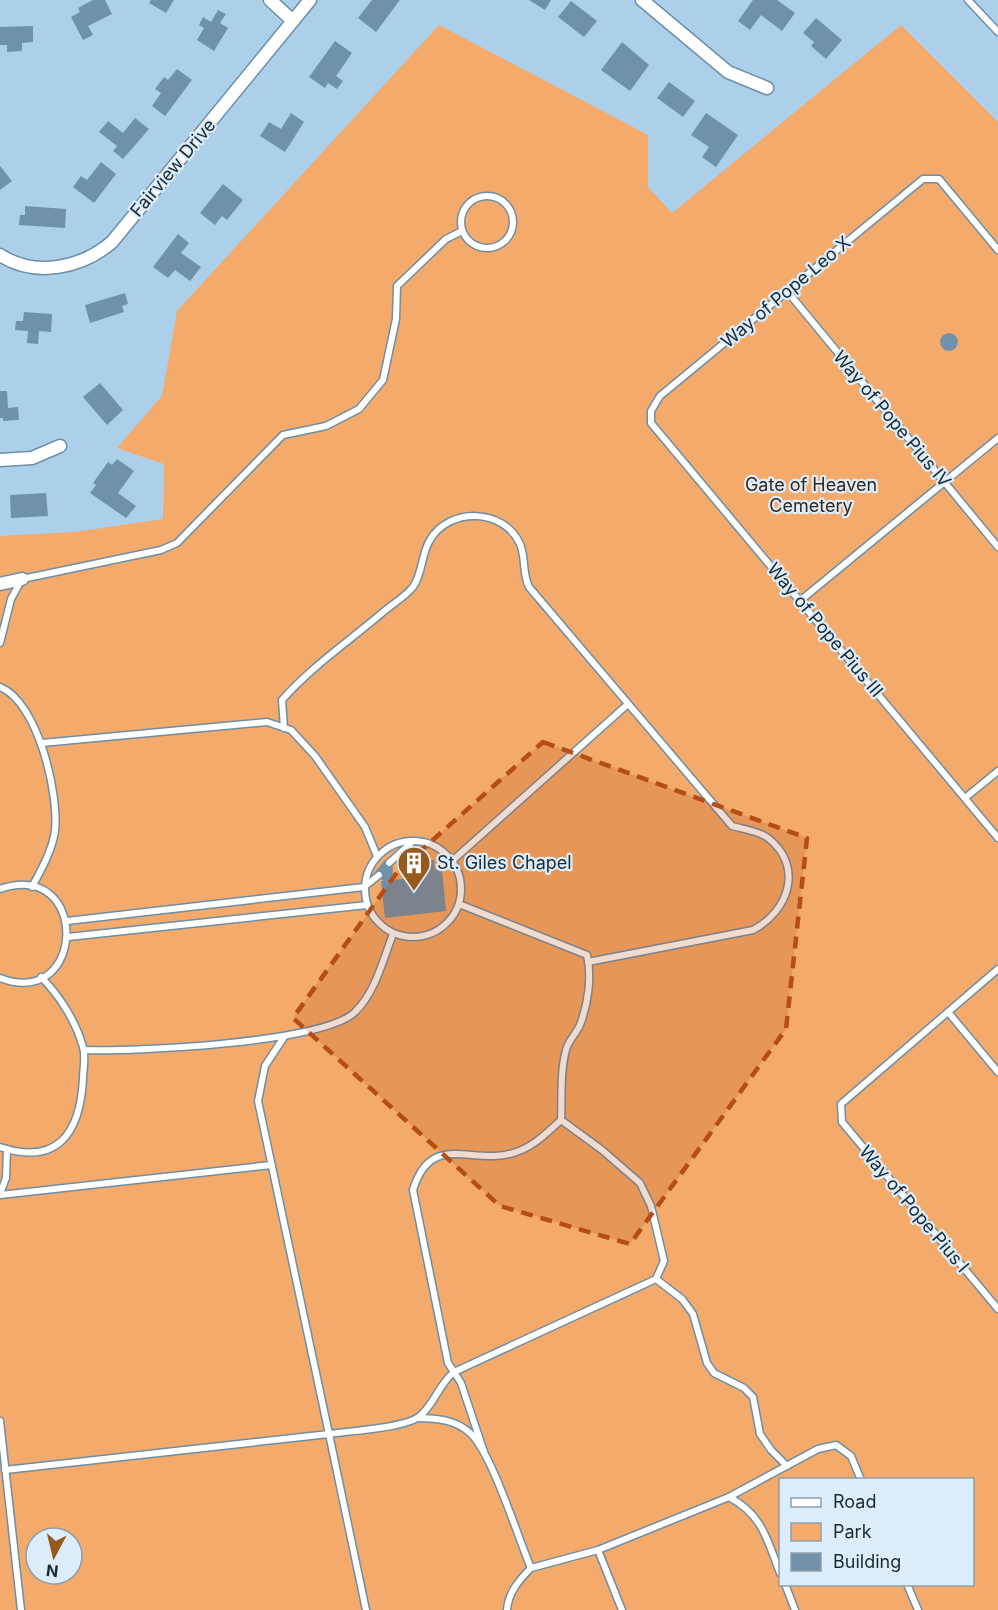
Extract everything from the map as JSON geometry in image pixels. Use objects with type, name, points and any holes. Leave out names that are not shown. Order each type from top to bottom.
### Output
[{"type":"street","points":[[270,0],[293,21]]},
{"type":"street","name":"Fairview Drive","points":[[0,255],[28,266],[49,267],[76,264],[100,253],[119,233],[310,0]]},
{"type":"street","points":[[642,0],[728,72],[767,88]]},
{"type":"street","points":[[0,460],[32,458],[60,446]]},
{"type":"street","points":[[0,584],[22,579]]},
{"type":"lane","points":[[968,0],[998,32]]},
{"type":"lane","name":"Way of Pope Leo X","points":[[651,423],[651,411],[660,396],[922,179],[939,179],[998,250]]},
{"type":"lane","points":[[490,196],[506,203],[514,219],[511,236],[498,247],[489,249],[472,244],[462,231],[462,213],[473,200],[490,196]]},
{"type":"lane","points":[[0,643],[11,599],[22,579],[161,550],[177,543],[283,435],[326,426],[359,409],[383,380],[394,329],[397,286],[446,238],[462,231]]},
{"type":"lane","name":"Way of Pope Pius IV","points":[[787,291],[998,547]]},
{"type":"lane","name":"Way of Pope Pius III","points":[[651,423],[998,838]]},
{"type":"lane","points":[[801,600],[998,438]]},
{"type":"lane","points":[[284,728],[282,700],[413,587],[430,538],[444,524],[459,517],[477,515],[495,520],[510,530],[520,543],[524,561],[524,577],[529,587],[732,826],[766,837],[782,852],[789,875],[784,903],[769,922],[753,930],[588,962]]},
{"type":"lane","points":[[0,687],[18,699],[42,743],[54,816],[55,832],[32,887]]},
{"type":"lane","points":[[452,861],[628,704]]},
{"type":"lane","points":[[42,743],[267,722],[291,730],[315,756],[365,827],[377,856]]},
{"type":"lane","points":[[965,798],[998,771]]},
{"type":"lane","points":[[389,863],[412,841]]},
{"type":"lane","points":[[412,841],[437,847],[452,861],[458,872],[462,888],[459,904],[452,919],[439,930],[424,937],[409,938],[393,934],[380,926],[367,905],[364,887],[368,869],[377,856],[389,847],[412,841]]},
{"type":"lane","points":[[67,921],[364,887],[371,884],[379,875]]},
{"type":"lane","points":[[0,889],[17,885],[32,887],[48,894],[60,906],[67,921],[68,937],[60,961],[41,978],[26,982],[0,978]]},
{"type":"lane","points":[[459,904],[578,950],[587,956],[588,992],[580,1026],[567,1047],[563,1065],[561,1120]]},
{"type":"lane","points":[[68,937],[367,905]]},
{"type":"lane","points":[[84,1050],[188,1047],[284,1037],[325,1027],[354,1014],[373,986],[393,934]]},
{"type":"lane","points":[[998,969],[948,1012],[998,1072]]},
{"type":"lane","points":[[41,978],[69,1014],[84,1050],[82,1093],[76,1122],[62,1141],[46,1150],[23,1154],[4,1148],[6,1178],[0,1195],[272,1165]]},
{"type":"lane","name":"Way of Pope Pius I","points":[[948,1012],[841,1104],[842,1122],[998,1309]]},
{"type":"lane","points":[[284,1037],[265,1066],[258,1101],[366,1610]]},
{"type":"lane","points":[[418,1418],[429,1406],[444,1380],[454,1372],[656,1280],[664,1261],[651,1206],[640,1183],[561,1120]]},
{"type":"lane","points":[[531,1568],[484,1452],[461,1383],[448,1363],[413,1190],[419,1171],[436,1156],[456,1153],[492,1157],[519,1151],[561,1120]]},
{"type":"lane","points":[[656,1280],[682,1299],[693,1314],[707,1363],[714,1373],[744,1388],[753,1397],[760,1434],[771,1450],[787,1466]]},
{"type":"lane","points":[[5,1470],[387,1427],[418,1418],[436,1418],[460,1426],[471,1434],[484,1452]]},
{"type":"lane","points":[[0,1421],[21,1610]]},
{"type":"lane","points":[[507,1610],[508,1601],[518,1580],[531,1568],[598,1550],[729,1497],[818,1449],[836,1445],[851,1456],[861,1478]]},
{"type":"lane","points":[[729,1497],[744,1505],[761,1524],[779,1571]]},
{"type":"lane","points":[[598,1550],[622,1610]]},
{"type":"lane","points":[[786,1586],[795,1610]]},
{"type":"lane","points":[[908,1586],[918,1610]]},
{"type":"highlighted area","points":[[543,742],[807,838],[786,1029],[630,1244],[500,1206],[293,1018],[398,871]]},
{"type":"green space","name":"Gate of Heaven Cemetery","points":[[439,25],[648,135],[648,187],[672,213],[901,25],[998,122],[998,1610],[0,1610],[0,536],[75,532],[163,519],[164,464],[117,448],[162,396],[177,311]]},
{"type":"building","points":[[93,0],[105,0],[112,14],[88,26],[93,35],[83,40],[71,17],[80,12],[78,8]]},
{"type":"building","points":[[151,0],[174,0],[166,13],[149,3]]},
{"type":"building","points":[[372,0],[400,0],[376,32],[358,18]]},
{"type":"building","points":[[529,0],[551,0],[545,10]]},
{"type":"building","points":[[753,0],[777,0],[795,13],[782,31],[761,15],[750,30],[738,21]]},
{"type":"building","points":[[571,1],[597,21],[584,37],[558,17]]},
{"type":"building","points":[[218,10],[226,14],[220,23],[228,28],[214,51],[197,40],[204,28],[199,25],[203,17],[211,22]]},
{"type":"building","points":[[816,18],[842,40],[826,59],[811,46],[814,42],[803,33]]},
{"type":"building","points":[[33,26],[33,42],[22,43],[22,51],[7,52],[7,45],[0,45],[0,27]]},
{"type":"building","points":[[335,41],[352,53],[336,76],[343,81],[337,89],[328,83],[325,88],[309,77]]},
{"type":"building","points":[[622,42],[649,65],[630,91],[601,70]]},
{"type":"building","points":[[177,69],[192,80],[165,116],[152,106],[161,93],[155,89],[164,77],[168,80]]},
{"type":"building","points":[[669,82],[695,101],[683,117],[657,98]]},
{"type":"building","points":[[291,113],[304,122],[285,152],[260,136],[269,122],[281,129]]},
{"type":"building","points":[[706,113],[738,135],[716,167],[702,157],[709,147],[691,135]]},
{"type":"building","points":[[135,118],[149,129],[123,159],[113,151],[117,146],[99,132],[108,121],[123,133]]},
{"type":"building","points":[[101,162],[116,174],[94,203],[73,187],[81,176],[87,180]]},
{"type":"building","points":[[0,166],[12,181],[0,190]]},
{"type":"building","points":[[223,184],[243,200],[227,220],[222,216],[215,225],[200,213]]},
{"type":"building","points":[[25,206],[66,209],[65,228],[19,225],[20,215],[25,215]]},
{"type":"building","points":[[178,234],[189,243],[181,253],[201,267],[190,281],[175,270],[168,278],[153,267]]},
{"type":"building","points":[[125,293],[128,304],[122,306],[124,312],[90,323],[85,305]]},
{"type":"building","points":[[24,312],[52,314],[51,332],[39,331],[38,344],[27,343],[28,331],[15,330],[16,321],[23,321]]},
{"type":"building","points":[[945,333],[953,333],[958,338],[956,349],[945,351],[940,346],[940,338]]},
{"type":"building","points":[[100,383],[123,410],[107,425],[83,397]]},
{"type":"building","points":[[0,391],[7,391],[8,408],[18,407],[19,420],[3,421],[3,418],[0,418]]},
{"type":"building","points":[[117,459],[134,471],[118,493],[136,506],[126,518],[90,493],[96,485],[93,483],[108,462],[112,465]]},
{"type":"building","points":[[46,493],[48,516],[11,518],[10,495]]},
{"type":"building","name":"St. Giles Chapel","points":[[385,860],[393,867],[392,880],[419,877],[418,862],[434,860],[435,870],[442,869],[446,911],[385,918],[381,881],[383,881],[375,872]]},
{"type":"place","name":"St. Giles Chapel","points":[[414,892]]}]
